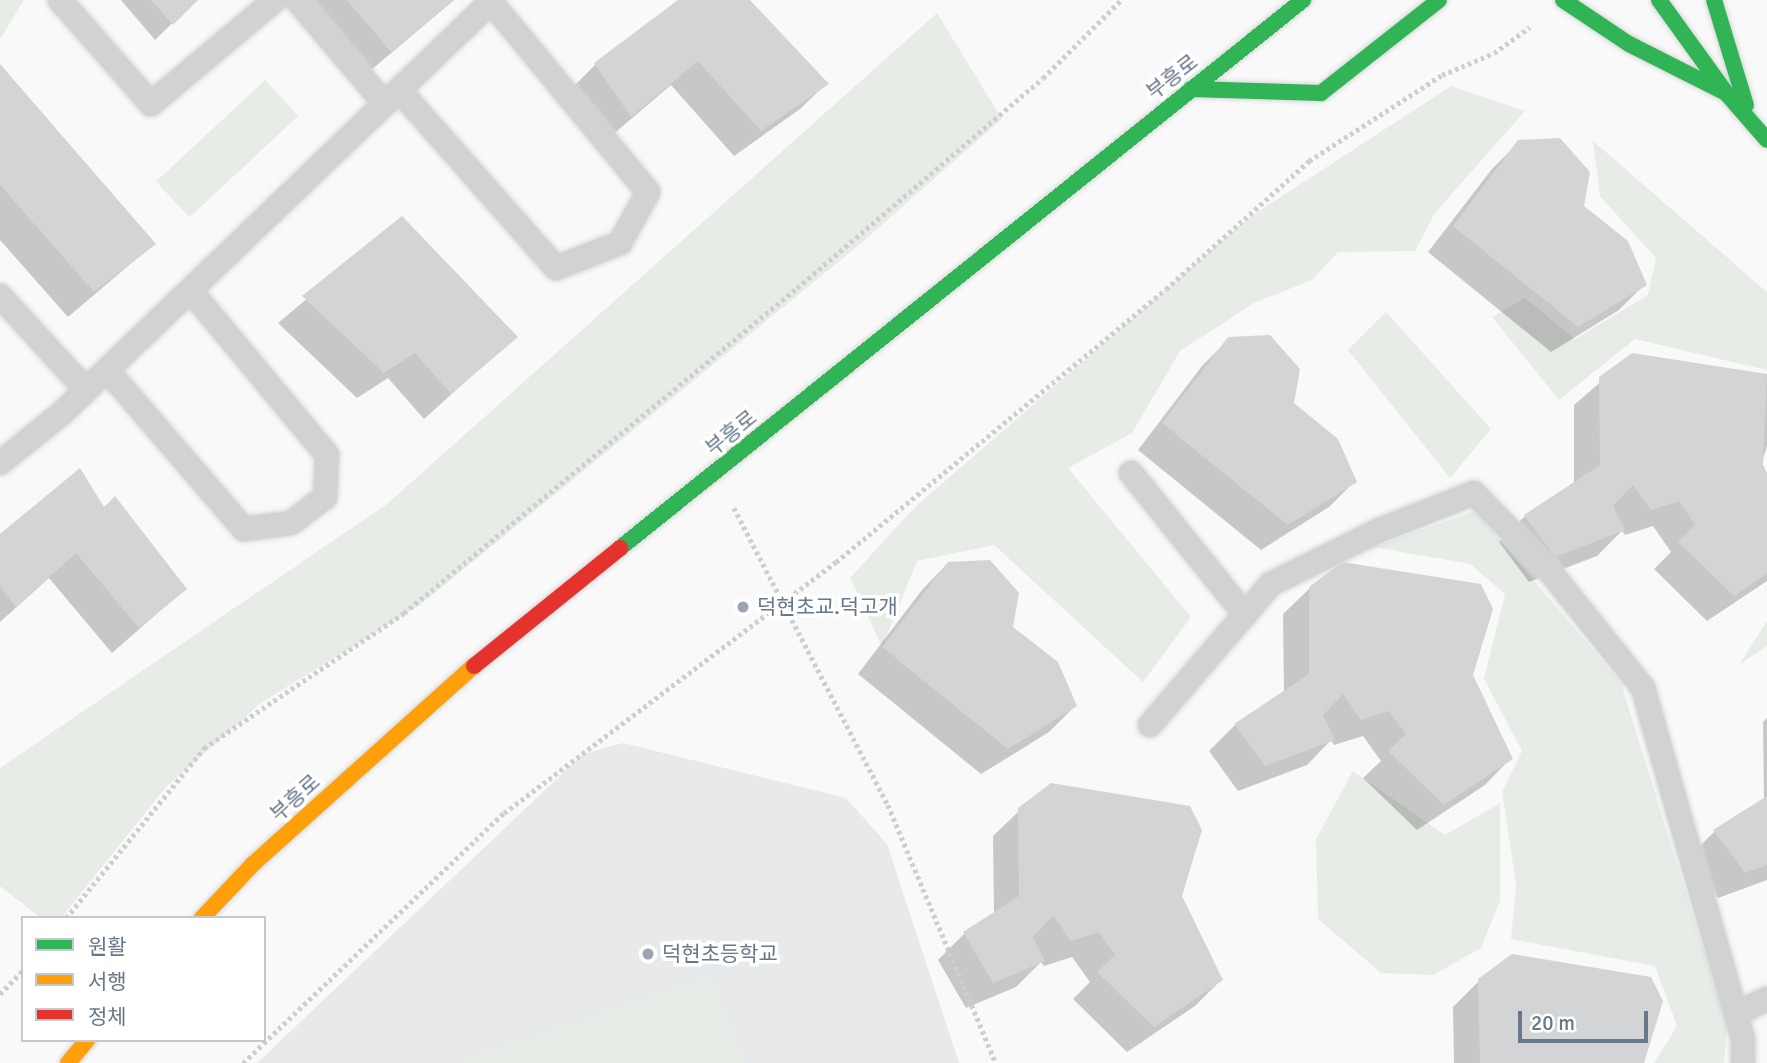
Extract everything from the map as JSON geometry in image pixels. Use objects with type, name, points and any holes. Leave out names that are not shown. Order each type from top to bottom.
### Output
[{"type":"main road","name":"부흥로","points":[[204,916],[253,864],[456,680],[1303,0]]},
{"type":"main road","points":[[1191,89],[1321,93],[1438,0]]},
{"type":"main road","points":[[1563,0],[1629,44],[1726,93]]},
{"type":"main road","points":[[1659,0],[1726,93],[1767,140]]},
{"type":"main road","points":[[1714,0],[1752,123]]},
{"type":"main road","points":[[1248,43],[1265,11]]},
{"type":"main road","points":[[68,1063],[85,1042]]},
{"type":"lane","points":[[60,0],[151,104],[275,0]]},
{"type":"lane","points":[[4,451],[86,390],[190,290],[392,97],[492,1],[648,192],[620,243],[556,268],[392,97],[298,0]]},
{"type":"lane","points":[[107,370],[244,529],[291,523],[325,497],[327,455],[190,290]]},
{"type":"lane","points":[[0,296],[86,390]]},
{"type":"lane","points":[[1131,473],[1245,615]]},
{"type":"lane","points":[[1150,725],[1272,584],[1380,530],[1474,493],[1552,574],[1643,688],[1743,1039],[1743,1063]]},
{"type":"lane","points":[[1736,1014],[1767,999]]},
{"type":"path","points":[[68,916],[204,748],[404,613],[807,280],[1043,78],[1121,0]]},
{"type":"path","points":[[266,1041],[504,813],[784,604],[1155,298],[1309,161],[1442,75],[1494,53],[1529,27]]},
{"type":"path","points":[[716,473],[888,805],[996,1063]]},
{"type":"path","points":[[0,994],[21,972]]},
{"type":"path","points":[[243,1063],[265,1042]]},
{"type":"shaded area","points":[[0,0],[24,0],[0,39]]},
{"type":"shaded area","points":[[937,13],[1002,119],[859,245],[420,605],[261,703],[166,787],[63,916],[38,916],[0,886],[0,768],[387,504]]},
{"type":"shaded area","points":[[265,80],[298,116],[189,217],[156,182]]},
{"type":"shaded area","points":[[1451,86],[1525,111],[1435,213],[1415,251],[1338,252],[1312,280],[1254,303],[1180,351],[1132,433],[1068,468],[1191,617],[1143,682],[994,545],[917,561],[882,647],[850,578],[915,507],[1247,219]]},
{"type":"shaded area","points":[[1593,141],[1767,292],[1767,370],[1635,339],[1559,400],[1492,317],[1525,298],[1575,339],[1648,295],[1656,258],[1600,196]]},
{"type":"shaded area","points":[[1386,312],[1491,429],[1450,478],[1348,350]]},
{"type":"shaded area","points":[[1475,511],[1621,683],[1727,1026],[1724,1063],[1654,1063],[1677,1026],[1655,966],[1511,939],[1516,884],[1502,792],[1522,751],[1484,679],[1505,594],[1470,564],[1373,547]]},
{"type":"shaded area","points":[[1767,621],[1767,646],[1739,665]]},
{"type":"shaded area","name":"덕현초등학교","points":[[623,743],[846,798],[887,844],[959,1063],[257,1063],[583,754]]},
{"type":"shaded area","points":[[1353,771],[1445,835],[1500,803],[1500,901],[1481,948],[1433,975],[1381,973],[1318,919],[1316,839]]},
{"type":"shaded area","points":[[712,978],[742,1063],[459,1063],[473,1058]]},
{"type":"building","points":[[151,0],[198,0],[173,25]]},
{"type":"building","points":[[347,0],[454,0],[391,52]]},
{"type":"building","points":[[678,0],[750,0],[829,84],[761,131],[698,61],[631,117],[594,63]]},
{"type":"building","points":[[0,64],[156,244],[94,292],[0,185]]},
{"type":"building","points":[[1560,138],[1590,172],[1584,206],[1628,241],[1647,285],[1578,327],[1453,226],[1518,140]]},
{"type":"building","points":[[402,216],[518,337],[451,394],[415,353],[384,373],[302,296]]},
{"type":"building","points":[[1270,335],[1300,369],[1294,403],[1338,439],[1357,482],[1288,525],[1162,423],[1228,337]]},
{"type":"building","points":[[1632,353],[1767,374],[1763,465],[1767,473],[1767,574],[1734,596],[1678,542],[1695,525],[1679,501],[1651,510],[1633,485],[1613,506],[1625,530],[1555,557],[1524,515],[1600,465],[1599,377]]},
{"type":"building","points":[[80,468],[104,507],[115,496],[187,589],[139,628],[76,553],[16,607],[0,587],[0,534]]},
{"type":"building","points":[[990,560],[1019,593],[1013,627],[1058,662],[1077,706],[1008,749],[882,647],[948,562]]},
{"type":"building","points":[[1342,562],[1481,584],[1493,609],[1473,675],[1513,759],[1444,805],[1388,751],[1406,734],[1389,711],[1361,720],[1343,694],[1323,715],[1335,740],[1265,766],[1234,724],[1309,674],[1309,587]]},
{"type":"building","points":[[1051,783],[1190,806],[1202,830],[1182,896],[1223,980],[1154,1027],[1097,972],[1115,955],[1099,932],[1071,941],[1053,915],[1033,937],[1045,961],[993,983],[963,932],[1019,896],[1018,808]]},
{"type":"building","points":[[1767,796],[1767,865],[1745,873],[1713,830]]},
{"type":"building","points":[[1512,954],[1651,977],[1663,1001],[1644,1063],[1480,1063],[1478,979]]},
{"type":"traffic: fast","points":[[620,548],[1303,0]]},
{"type":"traffic: fast","points":[[1191,89],[1321,93],[1439,0]]},
{"type":"traffic: fast","points":[[1563,0],[1629,44],[1726,93]]},
{"type":"traffic: fast","points":[[1659,0],[1726,93],[1767,140]]},
{"type":"traffic: fast","points":[[1714,0],[1746,105]]},
{"type":"traffic: slow","points":[[204,916],[253,864],[474,666]]},
{"type":"traffic: slow","points":[[68,1063],[85,1042]]},
{"type":"traffic: jam","points":[[474,666],[620,548]]},
{"type":"place","name":"덕현초교.덕고개","points":[[743,607]]},
{"type":"place","name":"덕현초등학교","points":[[648,954]]}]
